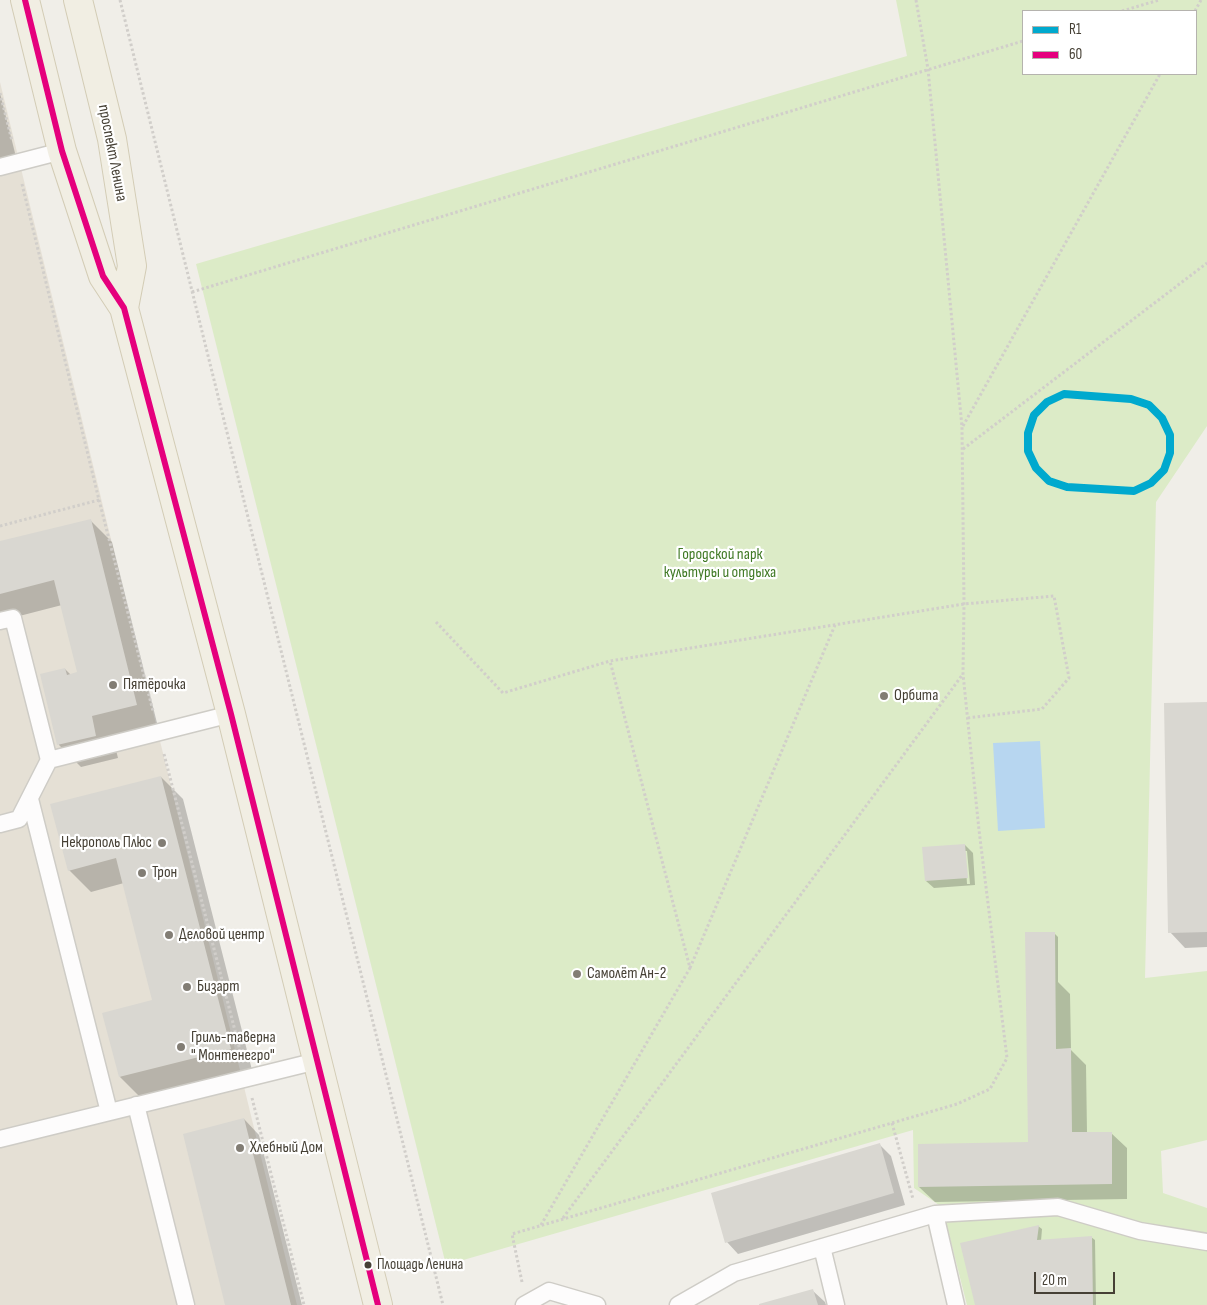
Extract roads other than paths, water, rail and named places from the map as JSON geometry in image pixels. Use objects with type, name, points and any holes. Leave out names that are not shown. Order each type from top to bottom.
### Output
[{"type":"main road","name":"проспект Ленина","points":[[25,0],[62,151],[103,276],[124,308],[230,714],[378,1305]]},
{"type":"main road","name":"проспект Ленина","points":[[78,0],[112,139],[132,266],[124,308]]},
{"type":"lane","points":[[0,167],[62,151]]},
{"type":"lane","points":[[0,621],[13,618],[49,760],[19,819],[0,824]]},
{"type":"lane","points":[[49,760],[230,714]]},
{"type":"lane","points":[[30,798],[108,1112]]},
{"type":"lane","points":[[0,1139],[317,1060]]},
{"type":"lane","points":[[136,1105],[186,1305]]},
{"type":"lane","points":[[678,1305],[734,1273],[935,1214],[1058,1207],[1140,1231],[1207,1242]]},
{"type":"lane","points":[[935,1214],[956,1305]]},
{"type":"lane","points":[[822,1247],[836,1305]]},
{"type":"lane","points":[[522,1297],[549,1291],[597,1305]]},
{"type":"water","points":[[1040,741],[1045,828],[998,831],[993,743]]},
{"type":"place","name":"Пятёрочка","points":[[113,685]]},
{"type":"place","name":"Орбита","points":[[884,696]]},
{"type":"place","name":"Некрополь Плюс","points":[[162,843]]},
{"type":"place","name":"Трон","points":[[142,873]]},
{"type":"place","name":"Деловой центр","points":[[169,935]]},
{"type":"place","name":"Самолёт Ан-2","points":[[577,974]]},
{"type":"place","name":"Бизарт","points":[[187,987]]},
{"type":"place","name":"Гриль-таверна \" Монтенегро\"","points":[[181,1047]]},
{"type":"place","name":"Хлебный Дом","points":[[240,1148]]},
{"type":"place","name":"Площадь Ленина","points":[[368,1265]]},
{"type":"park label","name":"Городской парк культуры и отдыха","points":[[720,564]]}]
